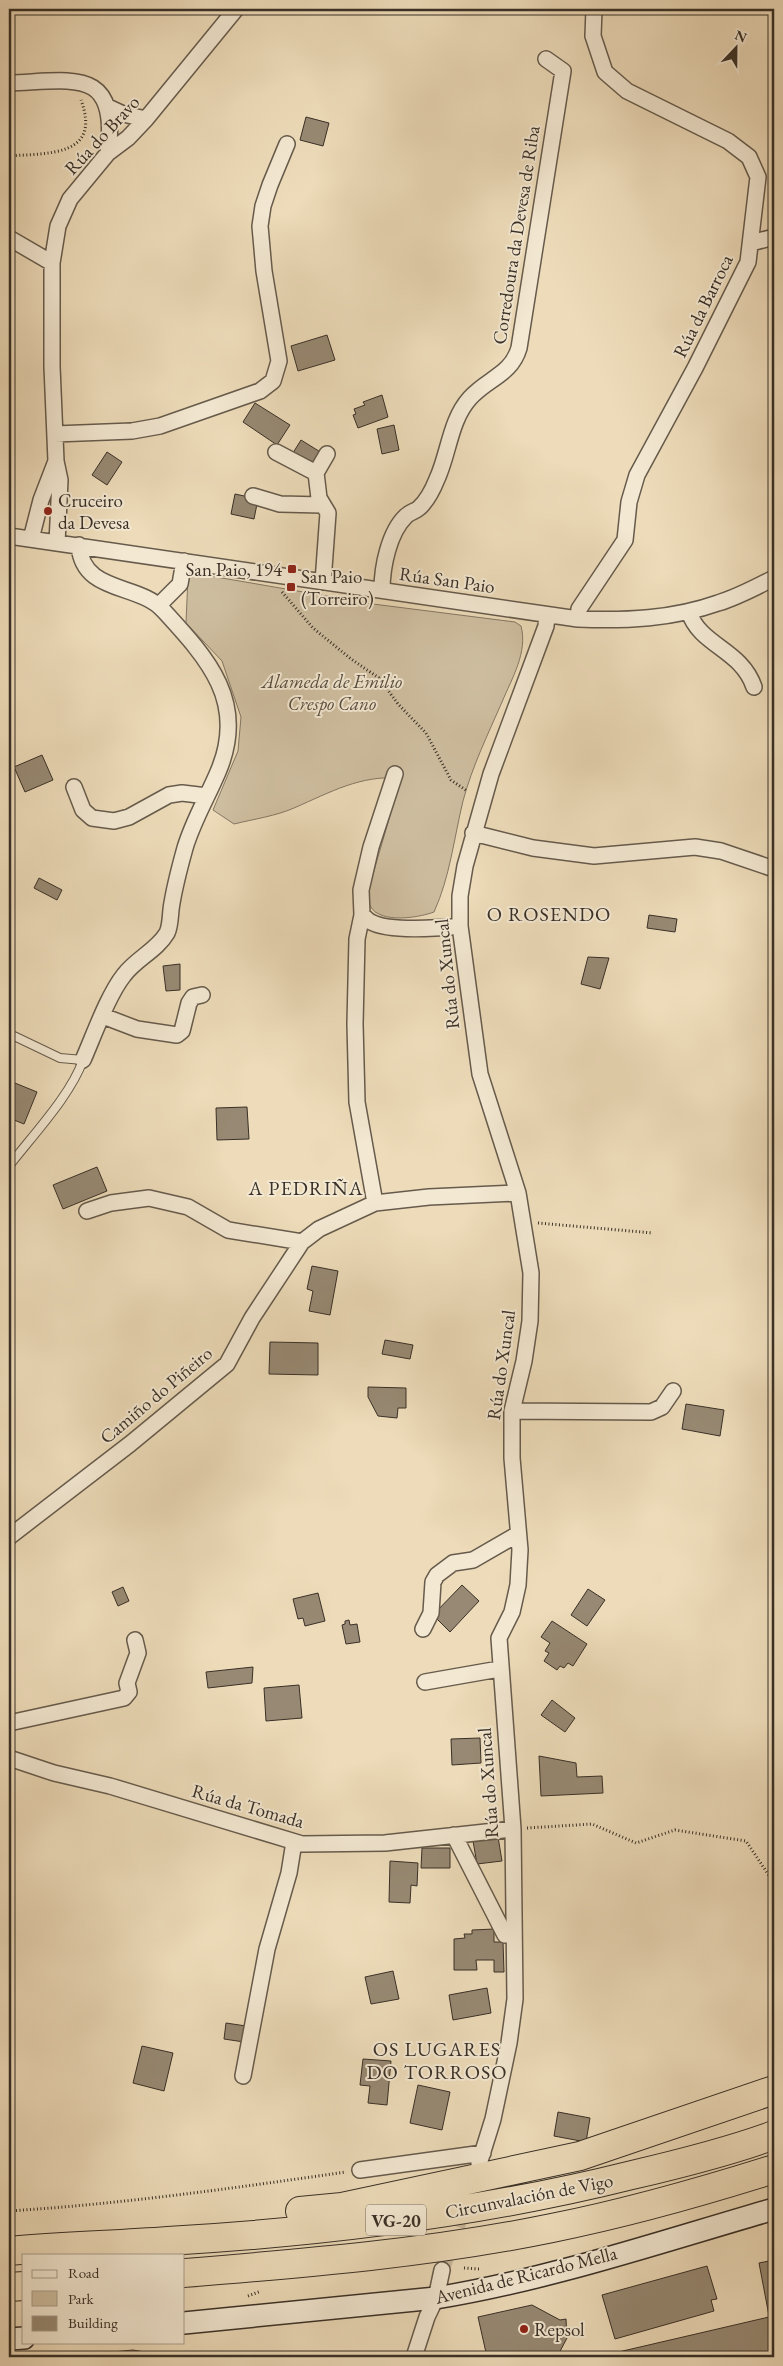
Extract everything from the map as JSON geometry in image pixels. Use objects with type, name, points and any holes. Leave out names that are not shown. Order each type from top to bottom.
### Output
[{"type":"highway","points":[[86,2244],[118,2231],[342,2207],[580,2156],[774,2090]]},
{"type":"highway","name":"Circunvalación de Vigo","points":[[9,2251],[86,2244],[205,2238],[360,2225],[451,2212],[602,2183],[679,2164],[774,2135]]},
{"type":"highway","name":"Circunvalación de Vigo","points":[[185,2273],[370,2256],[550,2229],[645,2208],[774,2169]]},
{"type":"highway","points":[[9,2287],[22,2286]]},
{"type":"main road","name":"Avenida de Ricardo Mella","points":[[185,2323],[436,2298],[469,2293],[578,2265],[774,2209]]},
{"type":"main road","points":[[9,2339],[22,2338]]},
{"type":"street","name":"Rúa do Bravo","points":[[58,543],[61,496],[56,461],[52,367],[52,263],[62,213],[70,199],[108,153],[128,138],[146,119],[236,9]]},
{"type":"street","name":"Rúa da Barroca","points":[[578,619],[579,609],[625,540],[629,502],[637,475],[695,368],[748,262],[758,177],[748,157],[728,141],[627,91],[605,72],[593,36],[594,9]]},
{"type":"street","name":"Corredoura da Devesa de Riba","points":[[382,590],[385,564],[395,533],[406,516],[419,508],[430,495],[439,476],[454,428],[468,399],[488,381],[508,369],[515,361],[517,355],[563,71],[546,59]]},
{"type":"street","points":[[9,83],[75,81],[95,87],[108,107],[110,125],[108,153]]},
{"type":"street","points":[[108,107],[123,114],[146,119]]},
{"type":"street","points":[[55,434],[132,431],[160,426],[260,391],[273,380],[279,361],[264,271],[260,226],[265,199],[287,144]]},
{"type":"street","points":[[751,243],[774,237]]},
{"type":"street","points":[[9,238],[52,263]]},
{"type":"street","points":[[276,452],[316,473]]},
{"type":"street","points":[[322,582],[328,513],[322,505],[316,473],[328,454]]},
{"type":"street","name":"Rúa do Bravo","points":[[31,539],[41,500],[56,461]]},
{"type":"street","points":[[253,496],[280,504],[322,505]]},
{"type":"street","name":"Rúa San Paio","points":[[9,536],[578,619],[625,620],[689,612],[719,603],[774,578]]},
{"type":"street","points":[[79,545],[84,566],[91,573],[112,585],[159,605],[209,664],[226,698],[229,734],[225,753],[185,847],[167,932],[154,949],[139,958],[123,976],[83,1060]]},
{"type":"street","points":[[159,605],[180,584],[184,561]]},
{"type":"street","points":[[689,612],[696,627],[744,666],[754,687]]},
{"type":"street","name":"Rúa do Xuncal","points":[[360,2170],[481,2158],[493,2119],[509,2043],[515,1999],[513,1828],[499,1668],[499,1638],[516,1598],[520,1550],[512,1458],[512,1411],[524,1361],[530,1321],[531,1273],[518,1193],[480,1074],[460,926],[460,896],[465,866],[474,833],[507,728],[546,626],[547,615]]},
{"type":"street","points":[[375,1203],[357,1102],[355,1024],[357,939],[362,915],[361,890],[369,856],[395,774]]},
{"type":"street","points":[[74,787],[83,810],[92,818],[114,821],[129,817],[169,795],[182,793],[207,796]]},
{"type":"street","points":[[474,833],[533,848],[594,856],[695,847],[721,850],[774,869]]},
{"type":"street","points":[[362,915],[371,923],[387,926],[431,928],[460,926]]},
{"type":"street","points":[[103,1016],[136,1029],[177,1035],[182,1031],[189,1003],[193,996],[202,995]]},
{"type":"street","name":"Camiño do Piñeiro","points":[[9,1537],[130,1444],[228,1364],[252,1318],[302,1242],[319,1229],[375,1203],[429,1197],[518,1193]]},
{"type":"street","points":[[87,1211],[111,1203],[149,1198],[188,1207],[228,1230],[302,1242]]},
{"type":"street","points":[[512,1411],[651,1412],[662,1407],[673,1391]]},
{"type":"street","points":[[423,1629],[431,1613],[433,1582],[437,1575],[453,1563],[473,1560],[518,1534]]},
{"type":"street","points":[[9,1723],[124,1698],[129,1692],[127,1683],[138,1653],[135,1640]]},
{"type":"street","points":[[425,1682],[499,1668]]},
{"type":"street","name":"Rúa da Tomada","points":[[9,1758],[54,1773],[110,1786],[302,1844],[385,1843],[513,1828]]},
{"type":"street","points":[[454,1835],[505,1935]]},
{"type":"street","points":[[243,2076],[267,1949],[288,1872],[294,1842]]},
{"type":"street","points":[[414,2357],[427,2317],[436,2298],[442,2270]]},
{"type":"lane","points":[[9,1036],[14,1036],[60,1058],[83,1060],[79,1072],[63,1096],[9,1166]]},
{"type":"path","points":[[9,156],[59,151],[76,146],[84,137],[87,124],[81,100],[76,94]]},
{"type":"path","points":[[282,591],[314,628],[351,659],[379,678],[398,704],[426,734],[451,780],[467,791]]},
{"type":"path","points":[[523,1221],[653,1233]]},
{"type":"path","points":[[513,1828],[592,1824],[636,1843],[675,1830],[746,1840],[774,1883]]},
{"type":"path","points":[[9,2211],[189,2194],[360,2170]]},
{"type":"green space","name":"Alameda de Emilio Crespo Cano","points":[[193,573],[373,604],[515,622],[521,626],[523,636],[518,665],[471,776],[463,801],[448,871],[434,912],[421,916],[398,918],[383,916],[376,912],[369,904],[368,891],[401,778],[372,779],[359,782],[287,811],[234,824],[213,810],[238,751],[241,717],[222,661],[186,623],[188,576]]},
{"type":"building","points":[[306,117],[329,123],[323,146],[300,140]]},
{"type":"building","points":[[327,335],[335,360],[298,371],[291,346]]},
{"type":"building","points":[[382,395],[388,417],[358,428],[353,415],[356,414],[354,409],[365,405],[363,402]]},
{"type":"building","points":[[255,403],[290,425],[277,445],[243,422]]},
{"type":"building","points":[[394,425],[399,450],[382,454],[377,429]]},
{"type":"building","points":[[301,440],[322,453],[312,469],[291,456]]},
{"type":"building","points":[[107,452],[122,462],[107,485],[92,475]]},
{"type":"building","points":[[235,494],[258,499],[254,519],[231,514]]},
{"type":"building","points":[[42,755],[53,780],[25,792],[14,767]]},
{"type":"building","points":[[39,878],[62,890],[57,900],[34,888]]},
{"type":"building","points":[[649,915],[677,919],[675,932],[647,928]]},
{"type":"building","points":[[588,957],[609,958],[600,989],[581,984]]},
{"type":"building","points":[[180,964],[180,990],[166,991],[163,966]]},
{"type":"building","points":[[10,1081],[37,1092],[24,1124],[9,1118]]},
{"type":"building","points":[[247,1107],[249,1139],[217,1140],[216,1108]]},
{"type":"building","points":[[97,1167],[107,1191],[63,1209],[53,1185]]},
{"type":"building","points":[[312,1266],[338,1271],[330,1315],[309,1311],[313,1291],[307,1289]]},
{"type":"building","points":[[385,1340],[413,1345],[410,1359],[382,1354]]},
{"type":"building","points":[[270,1342],[318,1343],[318,1375],[269,1374]]},
{"type":"building","points":[[368,1387],[406,1388],[406,1408],[398,1408],[397,1418],[378,1416],[368,1397]]},
{"type":"building","points":[[686,1404],[724,1410],[720,1436],[682,1429]]},
{"type":"building","points":[[462,1585],[479,1601],[450,1632],[433,1615]]},
{"type":"building","points":[[123,1587],[129,1601],[118,1606],[112,1592]]},
{"type":"building","points":[[588,1589],[605,1600],[587,1626],[571,1615]]},
{"type":"building","points":[[318,1593],[325,1621],[305,1626],[303,1618],[298,1619],[293,1599]]},
{"type":"building","points":[[349,1620],[350,1625],[357,1624],[360,1642],[346,1644],[342,1625],[345,1624],[345,1621]]},
{"type":"building","points":[[552,1621],[587,1644],[573,1666],[568,1663],[564,1668],[560,1666],[557,1670],[544,1661],[549,1653],[545,1651],[550,1643],[541,1637]]},
{"type":"building","points":[[253,1667],[252,1683],[208,1688],[206,1672]]},
{"type":"building","points":[[299,1685],[302,1718],[266,1721],[264,1688]]},
{"type":"building","points":[[552,1700],[575,1718],[565,1732],[541,1715]]},
{"type":"building","points":[[480,1738],[481,1763],[452,1765],[451,1739]]},
{"type":"building","points":[[539,1756],[576,1763],[577,1777],[602,1776],[603,1793],[541,1796]]},
{"type":"building","points":[[498,1837],[502,1861],[477,1864],[473,1841]]},
{"type":"building","points":[[422,1848],[450,1848],[450,1868],[421,1868]]},
{"type":"building","points":[[390,1861],[418,1863],[417,1886],[411,1885],[410,1903],[389,1902]]},
{"type":"building","points":[[494,1929],[494,1942],[503,1942],[504,1972],[494,1972],[494,1960],[476,1960],[477,1970],[454,1970],[454,1939],[465,1938],[464,1934],[472,1934],[472,1930]]},
{"type":"building","points":[[393,1971],[399,1999],[371,2004],[365,1977]]},
{"type":"building","points":[[487,1988],[491,2013],[453,2020],[449,1995]]},
{"type":"building","points":[[226,2023],[246,2026],[244,2042],[224,2039]]},
{"type":"building","points":[[142,2046],[173,2053],[164,2091],[133,2083]]},
{"type":"building","points":[[363,2059],[391,2061],[387,2105],[368,2103],[370,2086],[360,2085]]},
{"type":"building","points":[[418,2085],[450,2092],[442,2130],[410,2123]]},
{"type":"building","points":[[558,2112],[590,2118],[586,2142],[554,2136]]},
{"type":"building","points":[[774,2260],[774,2342],[759,2263]]},
{"type":"building","points":[[707,2266],[717,2299],[711,2300],[714,2311],[615,2339],[602,2295]]},
{"type":"building","name":"Repsol","points":[[532,2305],[560,2320],[566,2319],[567,2338],[557,2357],[487,2357],[478,2317]]},
{"type":"building","points":[[769,2317],[774,2342],[774,2357],[597,2357]]},
{"type":"building","points":[[133,2350],[150,2353],[149,2357],[60,2357]]},
{"type":"tunnel","points":[[442,2270],[476,2175]]},
{"type":"place","name":"Cruceiro da Devesa","points":[[48,511]]},
{"type":"place","name":"San Paio, 194","points":[[292,569]]},
{"type":"place","name":"San Paio (Torreiro)","points":[[291,587]]},
{"type":"place","name":"Repsol","points":[[524,2329]]},
{"type":"district","name":"O ROSENDO","points":[[549,914]]},
{"type":"district","name":"A PEDRIÑA","points":[[306,1188]]},
{"type":"district","name":"OS LUGARES DO TORROSO","points":[[437,2060]]}]
